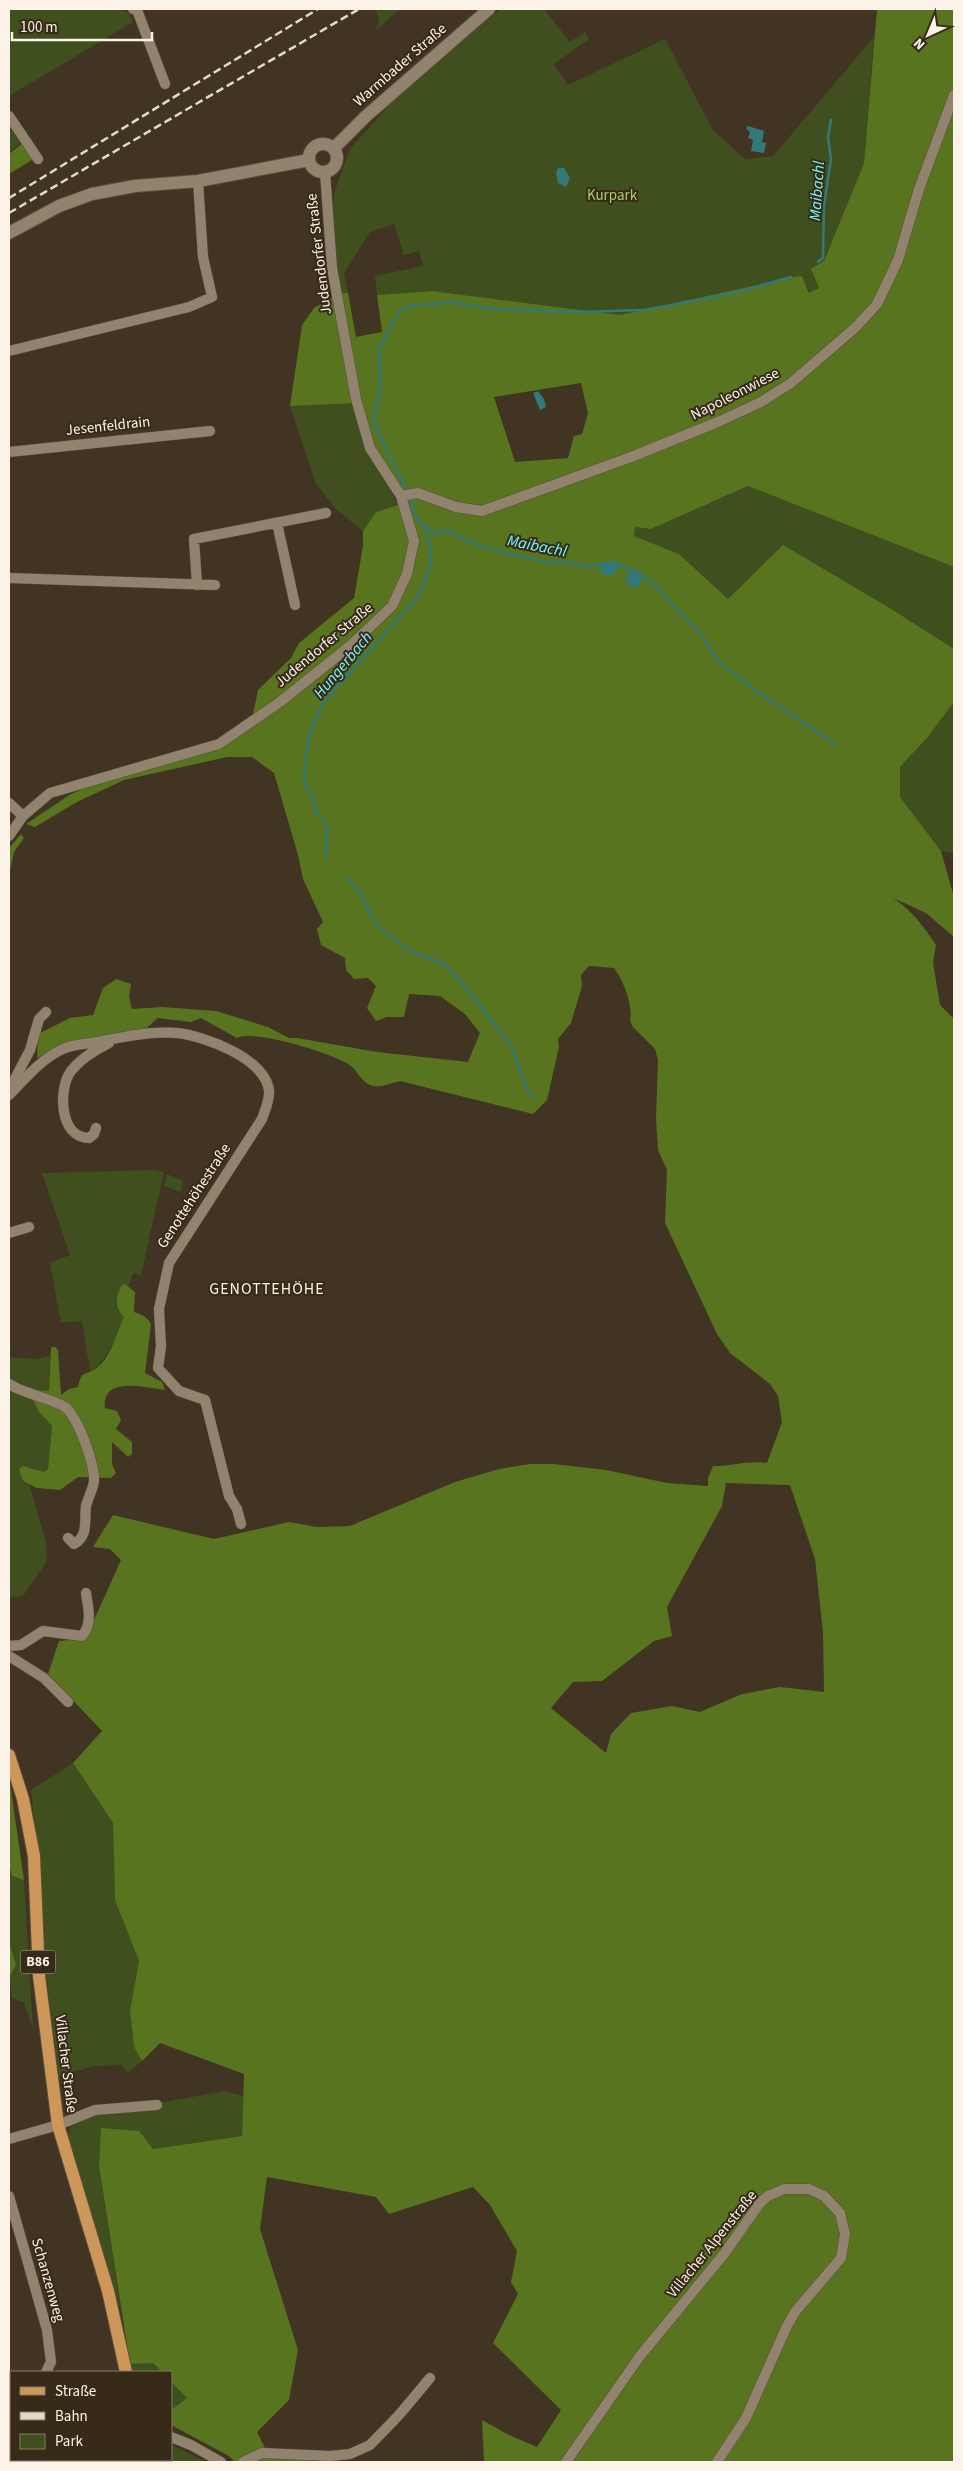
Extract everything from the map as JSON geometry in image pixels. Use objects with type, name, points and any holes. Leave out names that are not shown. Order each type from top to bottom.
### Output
[{"type":"main road","name":"Villacher Straße","points":[[9,1755],[22,1799],[34,1856],[39,1976],[58,2125],[108,2291],[126,2371]]},
{"type":"street","points":[[133,9],[137,10],[164,84]]},
{"type":"street","name":"Warmbader Straße","points":[[334,148],[364,117],[489,9]]},
{"type":"street","name":"Napoleonwiese","points":[[406,495],[418,493],[456,507],[482,511],[631,457],[718,422],[760,402],[791,383],[856,327],[877,304],[898,260],[919,190],[954,95]]},
{"type":"street","points":[[9,116],[38,159]]},
{"type":"street","points":[[326,144],[334,148],[337,154],[337,162],[332,169],[325,172],[316,170],[309,160],[311,151],[317,145],[326,144]]},
{"type":"street","points":[[9,233],[59,206],[92,194],[135,186],[198,181],[309,160]]},
{"type":"street","name":"Judendorfer Straße","points":[[9,836],[23,816],[50,794],[220,744],[280,702],[350,646],[392,606],[407,574],[414,541],[406,495],[370,448],[356,399],[332,268],[325,172]]},
{"type":"street","points":[[9,351],[189,307],[212,297],[203,257],[198,181]]},
{"type":"street","name":"Jesenfeldrain","points":[[9,452],[210,431]]},
{"type":"street","points":[[197,585],[194,539],[326,513]]},
{"type":"street","points":[[277,523],[295,606]]},
{"type":"street","points":[[9,578],[215,585]]},
{"type":"street","points":[[9,803],[23,816]]},
{"type":"street","points":[[9,1090],[30,1050],[39,1019],[46,1012]]},
{"type":"street","name":"Genottehöhestraße","points":[[9,1095],[42,1062],[63,1048],[119,1038],[165,1033],[197,1037],[230,1050],[252,1063],[262,1073],[267,1084],[268,1098],[259,1126],[172,1256],[159,1309],[161,1346],[158,1368],[179,1391],[205,1400],[229,1496],[237,1509],[241,1524]]},
{"type":"street","name":"Genottehöhestraße","points":[[96,1128],[94,1134],[89,1138],[82,1137],[72,1130],[64,1107],[64,1087],[68,1076],[80,1060],[119,1038]]},
{"type":"street","points":[[9,1233],[29,1228]]},
{"type":"street","points":[[9,1384],[23,1392],[64,1406],[78,1424],[94,1472],[94,1482],[86,1506],[86,1529],[74,1544],[68,1538]]},
{"type":"street","points":[[9,1646],[21,1645],[43,1631],[82,1636],[88,1629],[90,1620],[86,1593]]},
{"type":"street","points":[[9,1656],[44,1678],[68,1702]]},
{"type":"street","points":[[9,2139],[58,2125],[95,2110],[157,2105]]},
{"type":"street","name":"Villacher Alpenstraße","points":[[566,2462],[640,2356],[724,2254],[760,2203],[768,2196],[784,2188],[809,2189],[824,2196],[840,2213],[845,2234],[842,2258],[805,2300],[786,2328],[757,2396],[727,2450],[717,2462]]},
{"type":"street","name":"Schanzenweg","points":[[9,2196],[47,2330],[51,2362],[46,2371]]},
{"type":"street","points":[[243,2462],[262,2453],[330,2456],[350,2454],[366,2446],[399,2415],[430,2378]]},
{"type":"street","points":[[172,2437],[191,2445],[221,2462]]},
{"type":"green space","points":[[9,9],[117,9],[128,12],[133,22],[9,96]]},
{"type":"green space","points":[[376,9],[400,9],[376,30],[379,21]]},
{"type":"green space","name":"Kurpark","points":[[500,9],[544,9],[570,42],[585,32],[589,39],[554,64],[568,85],[665,39],[713,130],[745,159],[773,156],[874,37],[864,163],[824,261],[814,278],[819,288],[810,293],[802,276],[794,277],[620,315],[432,291],[377,295],[375,276],[423,266],[419,251],[404,255],[394,224],[370,232],[344,273],[348,293],[339,293],[332,231],[334,193],[350,149],[390,104]]},
{"type":"green space","points":[[877,9],[954,9],[954,567],[748,486],[651,529],[635,527],[634,536],[679,554],[728,599],[783,545],[893,610],[954,649],[954,702],[927,738],[900,767],[900,797],[941,851],[954,897],[954,937],[926,913],[893,898],[912,913],[936,945],[933,963],[940,1005],[954,1019],[954,2462],[484,2462],[482,2420],[509,2435],[537,2447],[561,2410],[493,2343],[518,2294],[511,2282],[517,2251],[490,2205],[473,2187],[389,2214],[376,2197],[267,2177],[260,2229],[298,2350],[289,2400],[257,2432],[266,2450],[320,2462],[235,2462],[229,2456],[172,2426],[172,2409],[187,2398],[172,2383],[172,2371],[161,2371],[153,2363],[130,2364],[99,2166],[101,2128],[139,2131],[153,2149],[242,2136],[244,2074],[160,2043],[142,2061],[134,2047],[130,2010],[139,1961],[115,1900],[113,1823],[73,1763],[102,1731],[48,1674],[59,1641],[86,1638],[121,1560],[110,1549],[93,1547],[113,1515],[214,1539],[289,1522],[317,1527],[350,1526],[455,1482],[499,1469],[530,1464],[553,1464],[606,1470],[667,1483],[708,1486],[708,1478],[713,1466],[753,1462],[767,1463],[782,1422],[778,1396],[770,1384],[730,1353],[717,1334],[665,1223],[667,1170],[658,1150],[656,1119],[658,1060],[655,1049],[633,1027],[630,1021],[631,1014],[627,993],[614,968],[589,966],[581,975],[582,986],[571,1023],[558,1039],[559,1047],[547,1100],[533,1114],[400,1081],[381,1086],[370,1085],[351,1066],[329,1055],[294,1044],[260,1037],[246,1036],[237,1038],[201,1018],[191,1022],[158,1018],[142,1032],[109,1034],[67,1043],[37,1058],[38,1034],[70,1018],[93,1015],[103,988],[116,979],[131,984],[129,997],[132,1009],[162,1007],[216,1011],[268,1027],[289,1038],[377,1052],[468,1062],[480,1033],[465,1014],[440,996],[409,994],[404,1017],[387,1017],[376,1021],[367,1008],[376,986],[368,978],[354,979],[346,970],[345,958],[321,945],[317,929],[323,922],[303,879],[298,855],[274,773],[252,757],[227,757],[124,780],[77,802],[35,827],[26,824],[71,794],[104,780],[225,742],[253,714],[258,690],[291,658],[299,643],[354,598],[363,546],[363,531],[376,512],[398,505],[401,490],[373,445],[359,403],[290,406],[302,325],[314,308],[339,293],[348,293],[356,337],[382,332],[377,295],[432,291],[620,315],[802,276],[809,293],[819,288],[811,269],[824,261],[864,163]],"holes":[[[581,383],[588,413],[582,434],[574,436],[568,458],[515,462],[494,397]],[[726,1483],[790,1485],[815,1559],[823,1632],[824,1692],[780,1687],[742,1694],[700,1712],[672,1706],[631,1713],[611,1734],[606,1753],[551,1708],[573,1682],[602,1681],[654,1641],[672,1636],[667,1607],[722,1506]]]},
{"type":"green space","points":[[9,127],[21,142],[9,153]]},
{"type":"green space","points":[[24,142],[32,155],[32,160],[9,174],[9,154]]},
{"type":"green space","points":[[353,403],[367,443],[398,505],[376,512],[363,531],[337,510],[316,484],[290,406]]},
{"type":"green space","points":[[748,486],[954,567],[954,649],[893,610],[728,599],[679,554],[634,536],[635,527],[651,529]]},
{"type":"green space","points":[[954,702],[954,853],[941,851],[900,797],[900,767],[927,738]]},
{"type":"green space","points":[[21,834],[24,838],[14,852],[9,876],[9,848]]},
{"type":"green space","points":[[153,1170],[164,1172],[141,1275],[133,1273],[129,1286],[125,1284],[125,1312],[120,1329],[106,1356],[95,1369],[90,1371],[82,1321],[61,1323],[50,1263],[70,1255],[42,1173]]},
{"type":"green space","points":[[167,1174],[183,1181],[181,1192],[164,1186]]},
{"type":"green space","points":[[125,1284],[135,1292],[134,1312],[145,1317],[151,1325],[145,1373],[162,1382],[165,1390],[127,1386],[117,1387],[110,1391],[106,1398],[105,1408],[117,1411],[121,1420],[116,1429],[132,1442],[132,1454],[128,1457],[112,1442],[112,1464],[116,1473],[111,1478],[78,1477],[60,1490],[37,1488],[23,1481],[19,1469],[23,1466],[44,1472],[48,1469],[52,1426],[39,1412],[33,1400],[36,1390],[49,1391],[51,1347],[56,1347],[58,1351],[61,1395],[69,1389],[78,1387],[82,1376],[100,1365],[109,1353],[124,1317],[117,1306],[117,1302],[121,1286]]},
{"type":"green space","points":[[50,1356],[49,1391],[35,1394],[9,1382],[9,1357],[36,1359]]},
{"type":"green space","points":[[11,1390],[33,1400],[39,1412],[52,1426],[48,1469],[44,1472],[28,1467],[22,1481],[29,1484],[46,1542],[47,1561],[23,1596],[9,1598],[9,1400]]},
{"type":"green space","points":[[73,1763],[113,1823],[115,1900],[139,1961],[130,2010],[134,2047],[142,2061],[128,2073],[122,2065],[94,2066],[59,2076],[46,1974],[38,1851],[31,1790]]},
{"type":"green space","points":[[9,1776],[24,1880],[12,1876],[9,1865]]},
{"type":"green space","points":[[9,1865],[12,1876],[24,1880],[33,2029],[24,2003],[12,1998],[9,1978],[16,1965],[9,1941]]},
{"type":"green space","points":[[9,1941],[16,1965],[9,1978]]},
{"type":"green space","points":[[225,2091],[243,2096],[242,2136],[153,2149],[102,2129],[99,2166],[121,2311],[67,2135],[71,2126],[97,2114]]},
{"type":"green space","points":[[153,2363],[161,2371],[130,2371],[130,2364]]},
{"type":"green space","points":[[172,2383],[187,2398],[172,2409]]},
{"type":"green space","points":[[172,2445],[207,2462],[129,2462],[172,2461]]},
{"type":"water","points":[[748,126],[764,131],[762,142],[766,143],[764,153],[751,151],[753,140],[748,138],[750,132],[746,128]]},
{"type":"water","points":[[558,168],[564,168],[570,178],[566,187],[558,183],[556,173]]},
{"type":"water","points":[[538,391],[544,399],[546,407],[540,410],[533,393]]},
{"type":"water","points":[[614,562],[618,564],[616,572],[608,576],[600,572],[600,565]]},
{"type":"water","points":[[634,571],[642,579],[634,587],[626,579]]},
{"type":"waterway","name":"Maibachl","points":[[818,262],[823,258],[824,206],[831,159],[828,137],[831,120]]},
{"type":"waterway","name":"Maibachl","points":[[424,305],[450,302],[496,309],[580,312],[644,310],[730,294],[791,277]]},
{"type":"waterway","name":"Maibachl","points":[[408,493],[374,423],[380,387],[379,349],[399,311],[418,305]]},
{"type":"waterway","name":"Maibachl","points":[[409,498],[418,521],[437,534],[449,531],[471,542],[494,550],[552,563],[561,562],[588,566],[614,562],[639,573],[654,584],[703,637],[717,660],[756,691],[835,744]]},
{"type":"waterway","name":"Hungerbach","points":[[326,858],[327,824],[315,811],[314,801],[306,786],[304,774],[308,743],[314,720],[324,702],[419,595],[430,566],[431,552],[425,527]]},
{"type":"waterway","points":[[346,877],[359,891],[374,921],[382,930],[411,951],[446,965],[473,996],[511,1046],[527,1089],[534,1098]]},
{"type":"railway","points":[[9,198],[318,9]]},
{"type":"railway","points":[[9,213],[359,9]]},
{"type":"district","name":"GENOTTEHÖHE","points":[[267,1289]]}]
